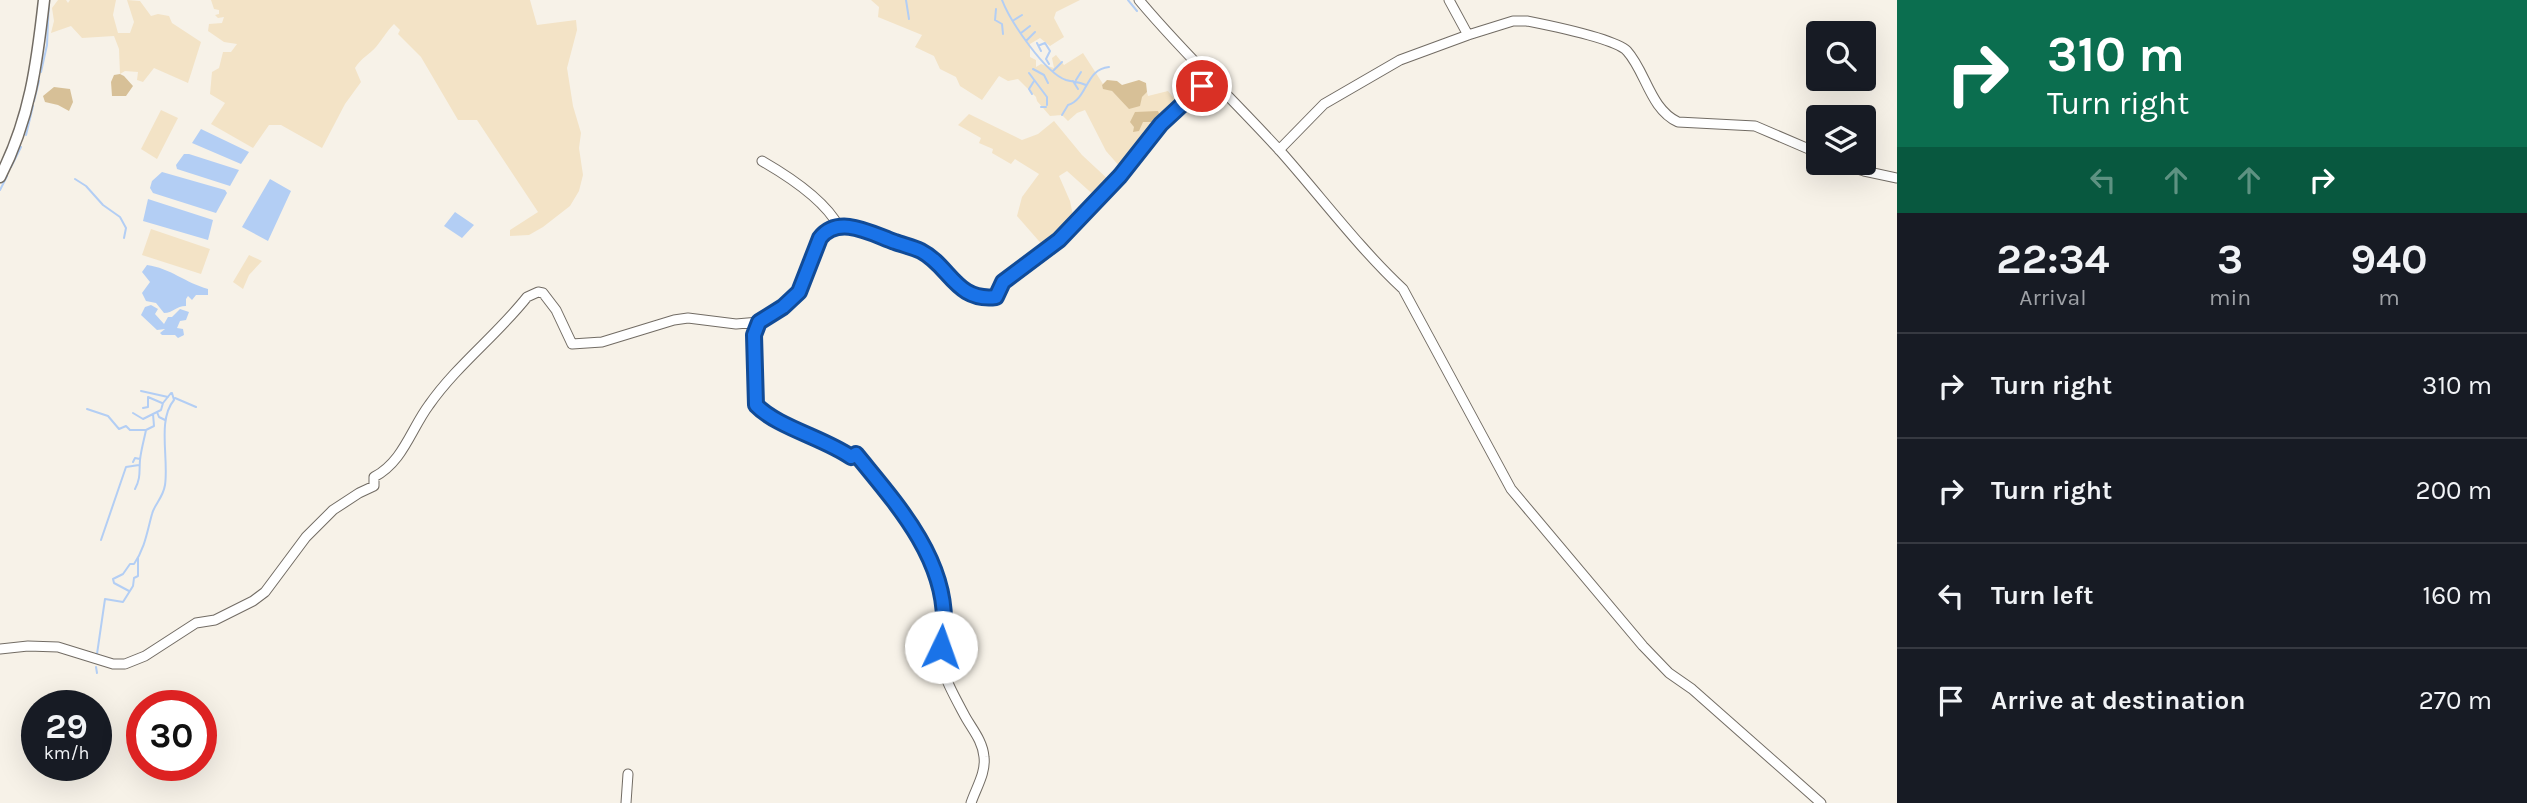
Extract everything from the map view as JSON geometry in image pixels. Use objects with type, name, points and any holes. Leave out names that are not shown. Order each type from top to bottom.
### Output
[{"type":"main road","points":[[0,177],[24,119],[34,82],[44,0]]},
{"type":"street","points":[[1139,0],[1208,78],[1279,150],[1382,270],[1403,289],[1511,489],[1643,646],[1669,673],[1692,689],[1821,803]]},
{"type":"street","points":[[1449,0],[1468,35]]},
{"type":"street","points":[[1279,150],[1324,104],[1400,61],[1513,21],[1527,21],[1604,40],[1626,50],[1655,99],[1673,119],[1686,123],[1755,126],[1806,148]]},
{"type":"street","points":[[0,649],[58,647],[113,664],[125,664],[145,656],[196,623],[215,620],[253,601],[265,592],[306,537],[333,510],[374,486],[374,477],[391,465],[401,453],[429,405],[527,297],[534,293],[543,293],[552,302],[572,344],[603,342],[688,318],[736,324],[759,322],[783,307],[799,292],[820,238],[825,232],[839,227],[865,230],[920,251],[965,292],[985,299],[996,297],[1003,282],[1059,240],[1120,176],[1161,124],[1208,78]]},
{"type":"street","points":[[762,161],[786,174],[828,209],[839,227]]},
{"type":"street","points":[[1876,174],[1897,178]]},
{"type":"street","points":[[759,322],[754,335],[756,405],[766,414],[836,447],[851,457],[856,454],[903,513],[930,559],[944,618],[940,658],[946,677],[979,738],[985,757],[981,778],[971,803]]},
{"type":"street","points":[[736,324],[754,335]]},
{"type":"street","points":[[626,803],[628,774]]},
{"type":"shaded area","points":[[58,0],[66,0],[68,3],[70,0],[116,0],[113,15],[118,33],[130,33],[134,22],[127,0],[140,1],[151,16],[169,16],[172,23],[201,42],[188,83],[154,68],[143,82],[137,80],[138,72],[125,71],[120,74],[119,49],[114,36],[82,38],[71,26],[51,33],[54,21],[52,8]]},
{"type":"shaded area","points":[[211,0],[530,0],[537,25],[576,20],[577,30],[567,68],[573,106],[581,133],[579,148],[583,175],[579,191],[570,206],[543,227],[529,235],[510,236],[510,230],[538,212],[477,120],[458,120],[421,57],[398,34],[400,30],[394,24],[355,68],[361,82],[345,104],[322,148],[281,125],[269,125],[253,148],[211,124],[225,103],[210,94],[212,72],[219,68],[223,52],[231,52],[237,44],[224,42],[208,31],[209,24],[222,23],[224,17],[218,18],[215,15],[219,14],[219,10],[214,9]]},
{"type":"shaded area","points":[[871,0],[1080,0],[1056,12],[1054,18],[1064,37],[1050,46],[1040,38],[1030,44],[1030,57],[1036,60],[1036,67],[1041,64],[1054,68],[1052,58],[1056,55],[1064,65],[1083,53],[1102,86],[1121,100],[1142,97],[1147,92],[1148,96],[1168,91],[1178,104],[1121,168],[1106,151],[1085,110],[1068,121],[1062,115],[1050,116],[1018,79],[1008,81],[999,76],[982,100],[960,86],[956,77],[940,69],[934,56],[915,47],[922,35],[878,17],[879,7]]},
{"type":"shaded area","points":[[120,74],[133,86],[126,96],[112,96],[111,82],[114,75]]},
{"type":"shaded area","points":[[1107,80],[1117,81],[1122,85],[1139,80],[1146,83],[1147,92],[1142,97],[1140,106],[1129,109],[1112,91],[1103,89],[1102,85]]},
{"type":"shaded area","points":[[54,87],[70,89],[73,102],[69,111],[45,102],[43,96]]},
{"type":"shaded area","points":[[161,110],[178,118],[157,159],[141,149]]},
{"type":"shaded area","points":[[1158,111],[1160,116],[1152,122],[1143,122],[1139,131],[1133,132],[1134,127],[1130,122],[1135,112]]},
{"type":"shaded area","points":[[969,114],[1022,140],[1038,134],[1054,121],[1082,155],[1111,182],[1097,198],[1067,171],[1059,176],[1070,201],[1074,220],[1045,248],[1017,216],[1022,197],[1039,174],[1015,159],[1011,164],[992,153],[993,149],[979,143],[981,138],[958,125]]},
{"type":"shaded area","points":[[151,229],[210,249],[201,274],[142,255]]},
{"type":"shaded area","points":[[249,255],[262,261],[249,275],[243,289],[233,282]]},
{"type":"water","points":[[201,129],[249,152],[241,164],[192,143]]},
{"type":"water","points":[[184,154],[239,170],[230,186],[177,169],[176,165]]},
{"type":"water","points":[[162,172],[225,190],[227,193],[216,213],[153,193],[150,188],[152,181]]},
{"type":"water","points":[[270,179],[291,191],[268,241],[242,227]]},
{"type":"water","points":[[148,199],[213,220],[208,240],[143,221]]},
{"type":"water","points":[[455,212],[474,225],[462,238],[444,226]]},
{"type":"water","points":[[147,265],[163,269],[208,289],[208,295],[196,295],[192,300],[188,296],[186,306],[164,313],[156,303],[146,301],[142,293],[150,282],[142,272]]},
{"type":"water","points":[[151,305],[158,309],[155,314],[164,324],[168,317],[172,317],[180,309],[189,312],[186,320],[180,321],[177,328],[183,329],[184,335],[178,338],[175,335],[162,335],[160,333],[165,329],[157,330],[141,315],[145,307]]},
{"type":"waterway","points":[[41,72],[47,45],[49,0]]},
{"type":"waterway","points":[[906,0],[909,19]]},
{"type":"waterway","points":[[1002,0],[1020,33],[1048,68],[1066,80],[1086,85]]},
{"type":"waterway","points":[[1128,0],[1137,11]]},
{"type":"waterway","points":[[996,9],[995,20],[1002,24],[1003,34]]},
{"type":"waterway","points":[[1014,20],[1022,15]]},
{"type":"waterway","points":[[1021,33],[1030,26]]},
{"type":"waterway","points":[[1026,41],[1035,32]]},
{"type":"waterway","points":[[1037,43],[1041,51]]},
{"type":"waterway","points":[[1040,45],[1045,43],[1050,51],[1046,59],[1049,64]]},
{"type":"waterway","points":[[1053,71],[1062,62]]},
{"type":"waterway","points":[[1062,115],[1068,105],[1079,97],[1095,73],[1109,67]]},
{"type":"waterway","points":[[1033,69],[1044,75],[1048,83]]},
{"type":"waterway","points":[[1076,80],[1081,72]]},
{"type":"waterway","points":[[1029,73],[1047,97],[1047,105]]},
{"type":"waterway","points":[[34,101],[39,81]]},
{"type":"waterway","points":[[1032,94],[1029,89],[1034,81]]},
{"type":"waterway","points":[[1073,81],[1078,89]]},
{"type":"waterway","points":[[26,135],[33,106]]},
{"type":"waterway","points":[[1041,107],[1046,107]]},
{"type":"waterway","points":[[11,167],[21,147]]},
{"type":"waterway","points":[[0,190],[7,176]]},
{"type":"waterway","points":[[75,179],[120,217],[126,228],[124,238]]},
{"type":"waterway","points":[[141,391],[168,397]]},
{"type":"waterway","points":[[135,489],[146,430],[154,426],[153,414],[161,410],[171,393]]},
{"type":"waterway","points":[[129,591],[114,583],[113,579],[123,574],[138,558],[153,511],[164,490],[165,429],[169,408],[174,400],[172,393]]},
{"type":"waterway","points":[[143,408],[148,407],[148,397],[162,403]]},
{"type":"waterway","points":[[175,398],[196,407]]},
{"type":"waterway","points":[[87,409],[108,416],[119,429],[126,426],[130,430],[145,430]]},
{"type":"waterway","points":[[157,412],[159,417],[165,420]]},
{"type":"waterway","points":[[133,413],[143,419],[153,414]]},
{"type":"waterway","points":[[133,462],[135,458],[140,459]]},
{"type":"waterway","points":[[101,540],[126,467],[139,465]]},
{"type":"waterway","points":[[97,654],[105,599],[123,602],[133,586],[134,578],[138,576],[138,558]]},
{"type":"waterway","points":[[96,667],[97,673]]},
{"type":"route","points":[[941,647],[944,618],[930,559],[887,491],[856,454],[851,457],[836,447],[766,414],[756,405],[754,335],[759,322],[783,307],[799,292],[820,238],[825,232],[839,227],[865,230],[920,251],[965,292],[985,299],[996,297],[1003,282],[1059,240],[1120,176],[1161,124],[1202,86]]}]
